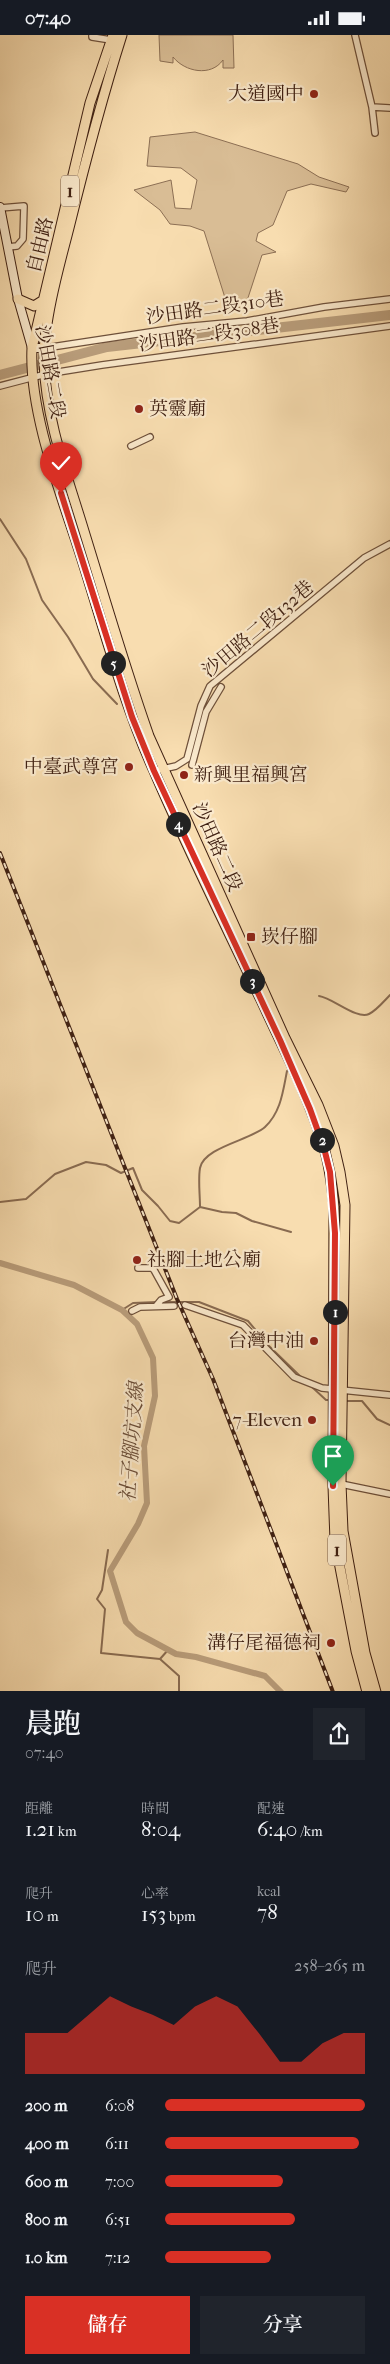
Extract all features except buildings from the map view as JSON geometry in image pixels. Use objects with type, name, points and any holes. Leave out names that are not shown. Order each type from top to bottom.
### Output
[{"type":"main road","name":"自由路","points":[[45,348],[60,260],[110,72],[122,35]]},
{"type":"main road","name":"自由路","points":[[32,348],[90,103],[112,38]]},
{"type":"main road","points":[[18,299],[34,306],[42,301]]},
{"type":"main road","name":"沙田路二段","points":[[32,348],[33,374],[48,452],[122,691],[154,771],[282,1039]]},
{"type":"main road","name":"沙田路二段","points":[[45,348],[45,368],[50,408],[60,455],[132,688],[164,769],[282,1039]]},
{"type":"main road","name":"1","points":[[282,1039],[310,1109],[330,1172],[335,1233],[338,1407],[343,1531],[365,1653],[376,1691]]},
{"type":"main road","name":"1","points":[[338,1407],[333,1486],[335,1541],[356,1651],[367,1691]]},
{"type":"street","points":[[92,35],[92,37],[112,38]]},
{"type":"street","points":[[355,35],[372,107],[375,133]]},
{"type":"street","points":[[372,107],[390,107]]},
{"type":"street","points":[[0,207],[24,206],[22,239],[17,246],[8,247]]},
{"type":"street","name":"沙田路二段","points":[[0,207],[18,299],[32,348]]},
{"type":"street","name":"沙田路二段310巷","points":[[45,348],[183,327],[247,321],[324,307],[390,299]]},
{"type":"street","name":"沙田路二段308巷","points":[[0,386],[45,368],[390,326]]},
{"type":"street","points":[[32,348],[45,348]]},
{"type":"street","points":[[131,446],[150,437]]},
{"type":"street","name":"沙田路二段132巷","points":[[154,771],[176,766],[187,759],[201,706],[210,686],[364,558],[390,543]]},
{"type":"street","points":[[192,765],[206,712],[221,687]]},
{"type":"street","points":[[138,1268],[152,1268],[169,1297],[162,1300],[156,1306]]},
{"type":"street","points":[[185,1305],[244,1325],[294,1377],[322,1388],[390,1395]]},
{"type":"street","points":[[132,1311],[140,1307],[174,1306]]},
{"type":"street","points":[[341,1484],[390,1494]]},
{"type":"shaded area","points":[[159,35],[233,35],[234,68],[223,68],[223,60],[212,69],[198,71],[184,66],[173,57],[173,63],[160,61]]},
{"type":"shaded area","points":[[195,132],[298,164],[319,177],[349,187],[346,192],[311,184],[287,191],[273,225],[258,233],[256,241],[276,252],[262,255],[244,310],[226,301],[204,231],[190,226],[170,224],[160,210],[134,190],[171,180],[175,208],[191,209],[197,180],[181,168],[147,166],[150,137]]},
{"type":"waterway","points":[[0,375],[107,347],[390,315]]},
{"type":"waterway","points":[[0,519],[26,559],[42,600],[68,637],[93,679],[117,704]]},
{"type":"waterway","points":[[319,996],[364,1015],[375,1010],[390,995]]},
{"type":"waterway","points":[[0,1202],[26,1199],[55,1174],[86,1162],[106,1165],[121,1173],[133,1168],[142,1190],[170,1221],[179,1223],[200,1207],[199,1173],[203,1161],[219,1149],[250,1136],[265,1127],[278,1108],[287,1071]]},
{"type":"waterway","points":[[200,1207],[236,1213],[252,1221],[291,1232]]},
{"type":"waterway","name":"社子腳坑支線","points":[[0,1263],[74,1285],[122,1310],[137,1324],[153,1358],[155,1396],[144,1446],[147,1503],[138,1524],[110,1571],[126,1622],[137,1633],[176,1654],[196,1657],[265,1676],[280,1691]]},
{"type":"waterway","points":[[122,1310],[133,1303],[157,1302]]},
{"type":"waterway","points":[[161,1302],[199,1302],[248,1321],[269,1346],[303,1379]]},
{"type":"waterway","points":[[312,1387],[326,1400],[330,1400]]},
{"type":"waterway","points":[[345,1401],[362,1401],[377,1419],[390,1425]]},
{"type":"waterway","points":[[108,1550],[102,1590],[97,1599],[105,1609],[101,1653],[160,1659]]},
{"type":"waterway","points":[[168,1650],[160,1659],[179,1676],[179,1691]]},
{"type":"railway","points":[[0,853],[177,1299],[213,1379],[333,1691]]},
{"type":"place","name":"大道國中","points":[[314,94]]},
{"type":"place","name":"英靈廟","points":[[139,409]]},
{"type":"place","name":"中臺武尊宮","points":[[129,767]]},
{"type":"place","name":"新興里福興宮","points":[[184,775]]},
{"type":"place","name":"崁仔腳","points":[[251,937]]},
{"type":"place","name":"社腳土地公廟","points":[[137,1260]]},
{"type":"place","name":"台灣中油","points":[[314,1341]]},
{"type":"place","name":"7-Eleven","points":[[312,1420]]},
{"type":"place","name":"溝仔尾福德祠","points":[[331,1643]]},
{"type":"route","points":[[61,493],[122,691],[132,717],[154,771],[280,1040],[310,1109],[324,1148],[330,1172],[335,1233],[333,1486]]}]
